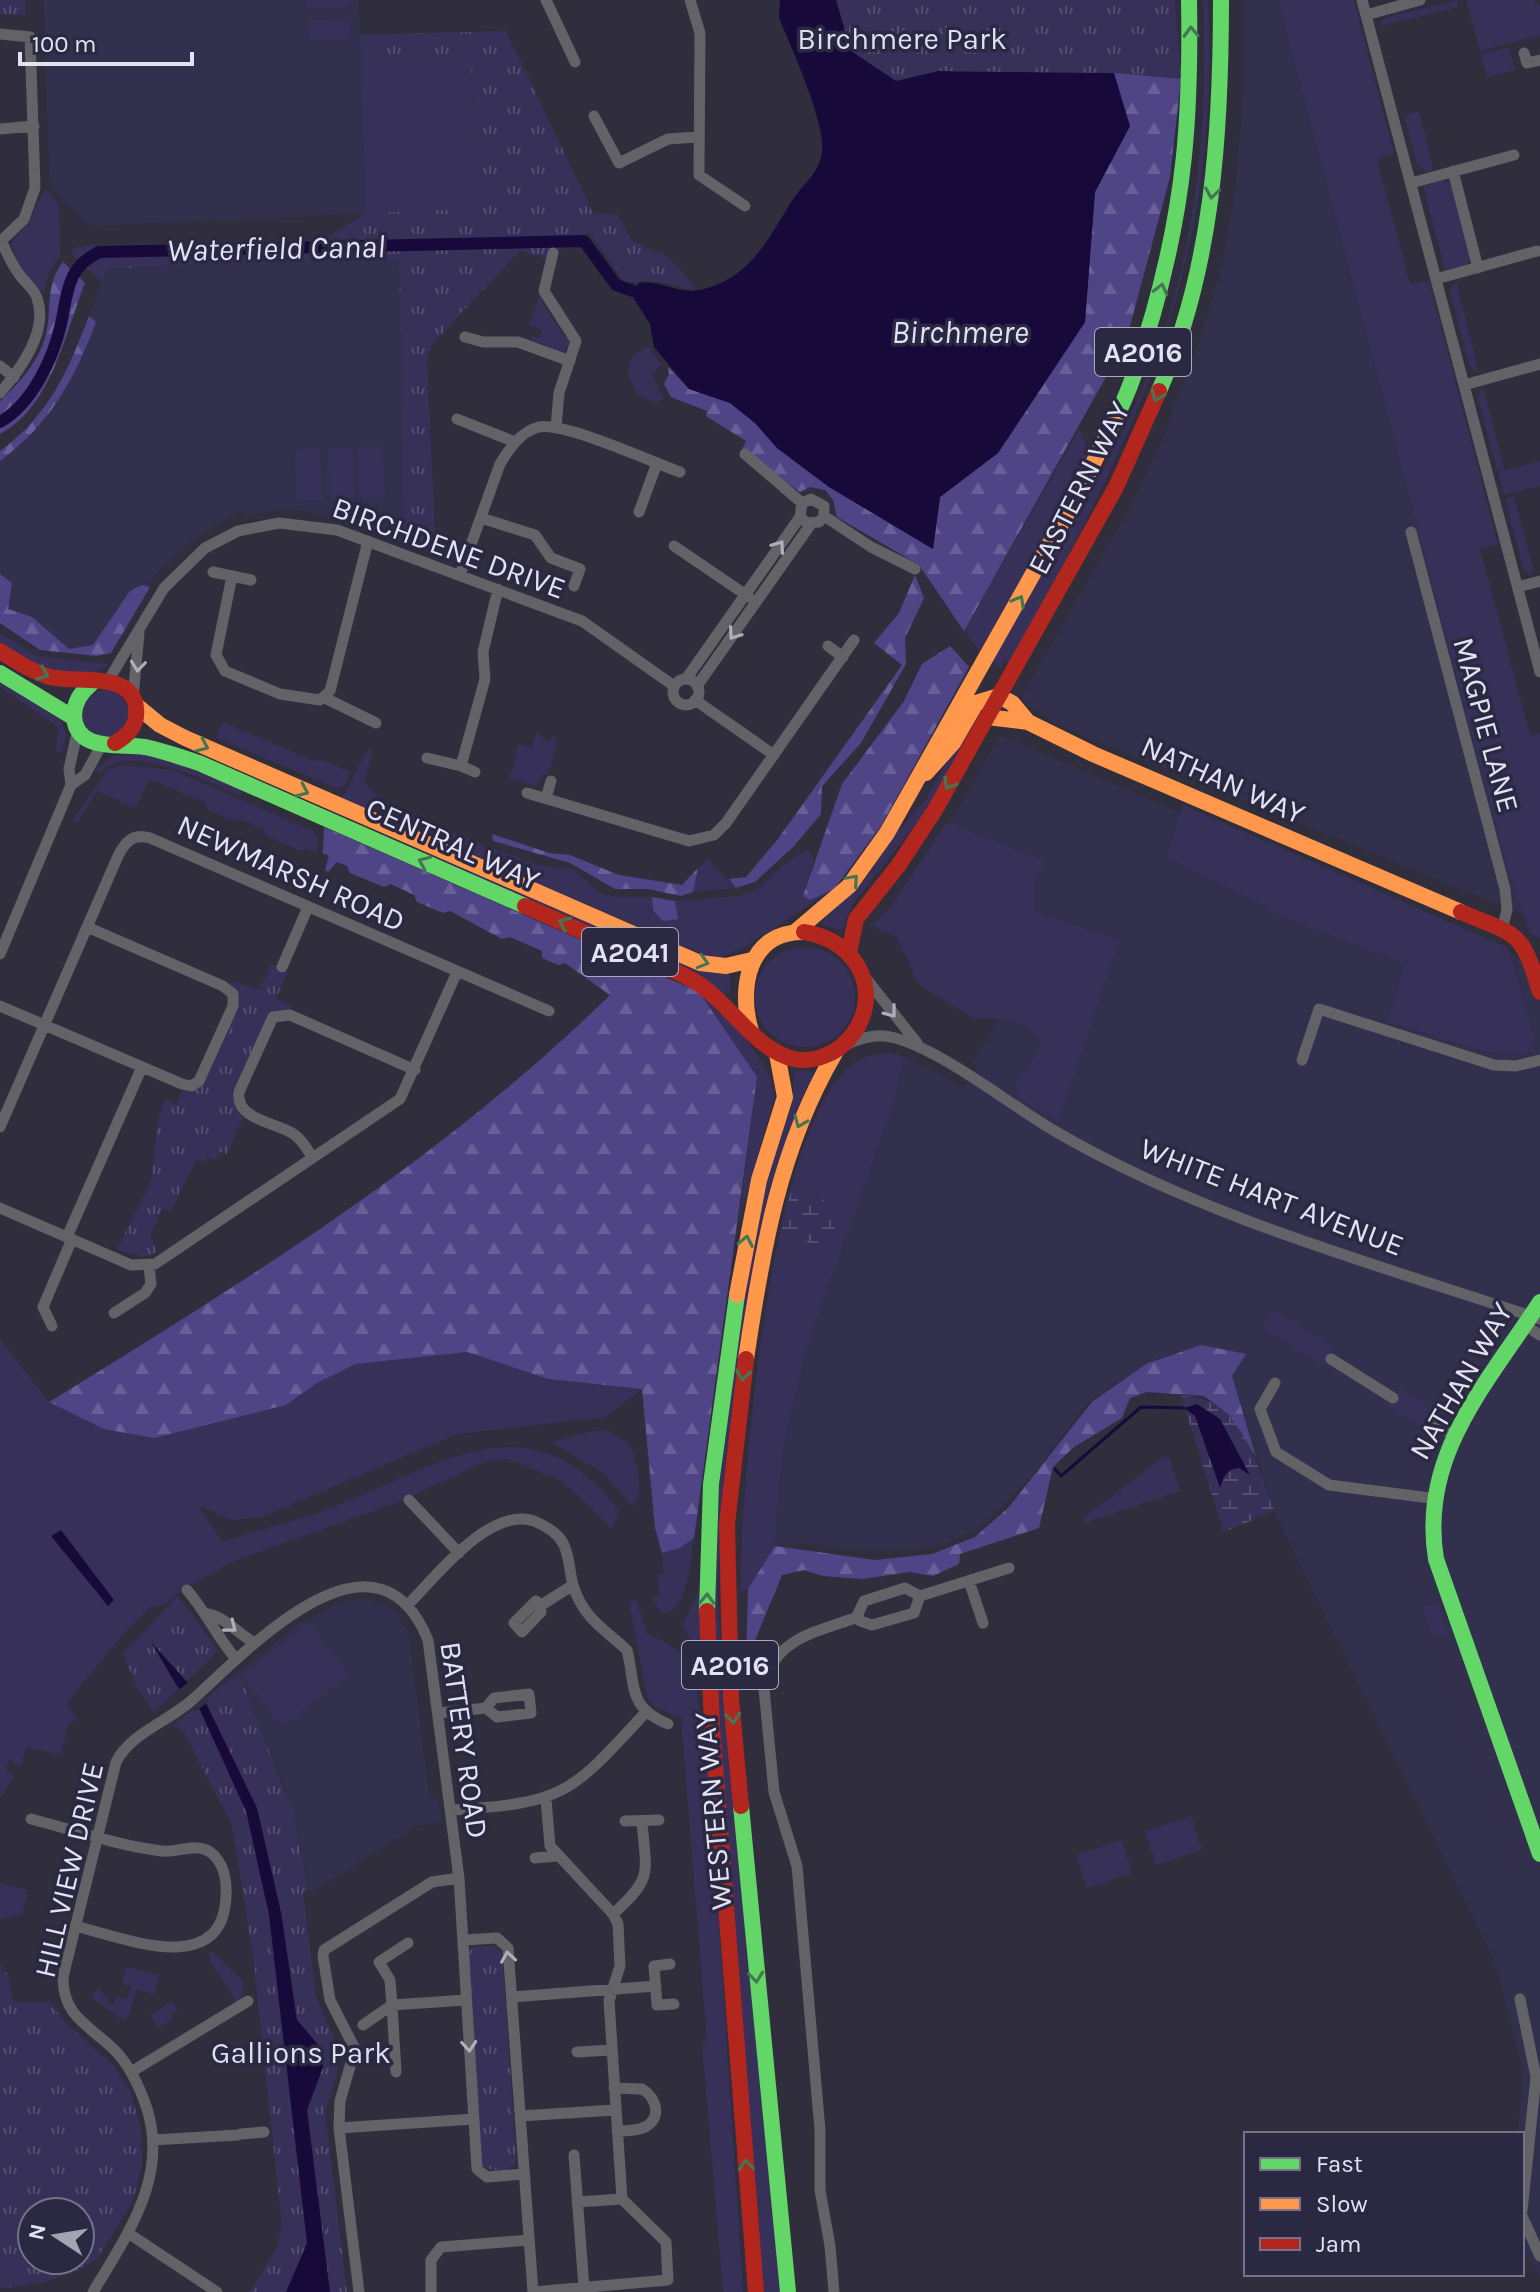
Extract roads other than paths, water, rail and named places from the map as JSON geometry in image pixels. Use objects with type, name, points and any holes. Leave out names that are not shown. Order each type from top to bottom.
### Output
[{"type":"main road","name":"EASTERN WAY","points":[[795,932],[861,871],[912,789],[1078,494],[1132,386],[1159,299],[1182,186],[1191,101],[1189,0]]},
{"type":"main road","name":"EASTERN WAY","points":[[849,953],[856,919],[912,846],[1116,487],[1143,432],[1186,317],[1212,196],[1223,58],[1221,0]]},
{"type":"main road","name":"CENTRAL WAY","points":[[0,651],[54,679],[118,683],[160,725],[185,738],[686,957],[713,966],[752,960]]},
{"type":"main road","name":"CENTRAL WAY","points":[[0,673],[76,723],[92,742],[168,752],[199,763],[693,980],[722,1001],[751,1031]]},
{"type":"main road","points":[[76,723],[77,697],[100,682]]},
{"type":"main road","points":[[912,789],[953,743],[976,703],[999,696]]},
{"type":"main road","name":"NATHAN WAY","points":[[999,696],[1012,703],[1028,722]]},
{"type":"main road","points":[[108,744],[133,728],[135,701]]},
{"type":"main road","name":"NATHAN WAY","points":[[987,717],[1028,722],[1093,754],[1502,930],[1526,947],[1540,992]]},
{"type":"main road","points":[[795,932],[827,938],[849,953],[867,979],[869,999],[864,1020],[841,1049],[805,1060],[777,1054],[751,1031],[742,1008],[741,987],[752,960],[766,945],[795,932]]},
{"type":"main road","name":"WESTERN WAY","points":[[788,2292],[731,1699],[727,1524],[737,1425],[763,1243],[788,1152],[812,1092],[841,1049]]},
{"type":"main road","name":"WESTERN WAY","points":[[754,2292],[712,1726],[707,1613],[711,1484],[735,1303],[759,1180],[785,1097],[777,1054]]},
{"type":"main road","name":"NATHAN WAY","points":[[1540,1302],[1535,1327],[1455,1436],[1436,1474],[1428,1518],[1433,1551],[1540,1854]]},
{"type":"street","points":[[546,0],[575,62]]},
{"type":"street","points":[[690,0],[700,33],[699,175],[745,206]]},
{"type":"street","points":[[1362,0],[1540,672]]},
{"type":"street","points":[[1366,15],[1420,0]]},
{"type":"street","points":[[0,34],[30,37],[33,200],[17,229],[1,241],[17,272],[33,289],[40,311],[35,337],[14,377],[0,393]]},
{"type":"street","points":[[1524,53],[1527,63],[1540,60]]},
{"type":"street","points":[[594,116],[619,163],[668,139],[698,137]]},
{"type":"street","points":[[0,129],[34,126]]},
{"type":"street","points":[[1411,183],[1514,155]]},
{"type":"street","points":[[1453,171],[1478,268]]},
{"type":"street","points":[[1436,279],[1537,251]]},
{"type":"street","points":[[553,253],[544,291],[576,341],[559,393],[556,427]]},
{"type":"street","points":[[465,337],[483,342],[518,342],[570,361]]},
{"type":"street","points":[[1464,385],[1540,364]]},
{"type":"street","points":[[0,366],[14,377]]},
{"type":"street","points":[[457,419],[515,442]]},
{"type":"street","points":[[460,575],[500,464],[515,442],[540,427],[556,427],[680,472]]},
{"type":"street","points":[[745,454],[802,503]]},
{"type":"street","points":[[639,512],[657,463]]},
{"type":"street","points":[[802,503],[816,500],[824,506],[824,516]]},
{"type":"street","points":[[674,686],[686,679],[800,517],[802,503]]},
{"type":"street","points":[[695,700],[697,686],[811,524],[824,516]]},
{"type":"street","points":[[824,516],[871,547],[915,569]]},
{"type":"street","points":[[800,517],[811,524]]},
{"type":"street","points":[[481,518],[535,535],[551,558],[580,569],[574,586]]},
{"type":"street","name":"BIRCHDENE DRIVE","points":[[100,682],[139,634],[173,576],[194,556],[238,531],[298,523],[337,530],[582,621],[674,686],[673,694],[679,703],[695,700],[774,755]]},
{"type":"street","name":"MAGPIE LANE","points":[[1411,532],[1505,889],[1507,910],[1502,930]]},
{"type":"street","points":[[232,576],[216,655],[221,669],[280,694],[315,701],[325,698],[331,688],[368,541]]},
{"type":"street","points":[[674,546],[756,602]]},
{"type":"street","points":[[213,572],[251,580]]},
{"type":"street","points":[[1518,587],[1540,581]]},
{"type":"street","points":[[461,766],[485,679],[483,652],[498,589]]},
{"type":"street","name":"BIRCHDENE DRIVE","points":[[135,701],[139,634]]},
{"type":"street","points":[[527,793],[675,838],[696,841],[723,828],[854,640]]},
{"type":"street","points":[[828,646],[843,657]]},
{"type":"street","points":[[686,679],[697,686]]},
{"type":"street","points":[[325,698],[376,723]]},
{"type":"street","points":[[0,954],[71,785],[69,769],[76,723]]},
{"type":"street","points":[[71,785],[85,775],[108,744]]},
{"type":"street","points":[[427,758],[475,772]]},
{"type":"street","points":[[546,798],[551,781]]},
{"type":"street","name":"NEWMARSH ROAD","points":[[0,1127],[124,845],[143,836],[549,1011]]},
{"type":"street","points":[[282,967],[308,907]]},
{"type":"street","points":[[0,1006],[182,1084],[196,1083],[233,1006],[233,994],[223,986],[87,927]]},
{"type":"street","points":[[0,1208],[131,1265],[149,1266],[400,1099],[457,972]]},
{"type":"street","name":"WHITE HART AVENUE","points":[[867,979],[917,1044]]},
{"type":"street","points":[[1302,1060],[1319,1009],[1494,1065],[1516,1066],[1540,1060]]},
{"type":"street","points":[[313,1158],[295,1135],[244,1111],[238,1102],[273,1017],[290,1015],[415,1070]]},
{"type":"street","name":"WHITE HART AVENUE","points":[[841,1049],[869,1036],[884,1036],[917,1044],[1054,1130],[1140,1175],[1224,1211],[1383,1267],[1535,1327]]},
{"type":"street","points":[[52,1326],[43,1307],[142,1067]]},
{"type":"street","points":[[114,1313],[145,1293],[151,1284],[149,1266]]},
{"type":"street","points":[[1331,1359],[1393,1398]]},
{"type":"street","points":[[1275,1383],[1260,1409],[1276,1452],[1329,1485],[1430,1498]]},
{"type":"street","points":[[1437,1425],[1455,1436]]},
{"type":"street","points":[[409,1500],[459,1553]]},
{"type":"street","points":[[187,1590],[208,1614],[209,1625],[235,1658],[307,1604],[351,1588],[380,1590],[407,1606],[459,1553],[495,1524],[524,1518],[553,1531],[562,1541],[573,1585],[596,1627],[627,1650],[631,1682],[645,1713],[668,1724]]},
{"type":"street","points":[[858,1617],[864,1601],[905,1588],[920,1596],[1009,1568]]},
{"type":"street","points":[[969,1581],[983,1623]]},
{"type":"street","points":[[540,1606],[573,1585]]},
{"type":"street","points":[[858,1617],[864,1625],[872,1625],[914,1613],[920,1596]]},
{"type":"street","name":"BATTERY ROAD","points":[[407,1606],[428,1640],[439,1713],[459,1878],[477,2169],[481,2174],[524,2174]]},
{"type":"street","points":[[208,1614],[217,1615],[237,1633],[253,1642]]},
{"type":"street","points":[[834,2292],[820,2190],[820,2130],[797,1866],[774,1792],[764,1689],[766,1674],[780,1650],[805,1635],[858,1617]]},
{"type":"street","name":"HILL VIEW DRIVE","points":[[93,2292],[128,2233],[151,2178],[153,2140],[147,2108],[131,2072],[108,2043],[73,2016],[66,2004],[63,1977],[97,1836],[122,1751],[188,1703],[235,1658]]},
{"type":"street","points":[[439,1713],[486,1708]]},
{"type":"street","points":[[451,1810],[529,1804],[546,1799],[587,1776],[645,1713]]},
{"type":"street","points":[[463,1940],[504,1941],[508,1948],[533,2292],[668,2280],[666,2242],[622,2199],[609,2001],[620,1966],[618,1924],[613,1914],[550,1846],[546,1799]]},
{"type":"street","points":[[31,1819],[165,1852],[192,1848],[211,1853],[224,1871],[226,1897],[223,1914],[217,1930],[200,1944],[153,1946],[75,1926]]},
{"type":"street","points":[[625,1821],[659,1820]]},
{"type":"street","points":[[613,1914],[641,1889],[646,1876],[642,1822]]},
{"type":"street","points":[[535,1858],[557,1856]]},
{"type":"street","points":[[359,2292],[339,2128],[340,2101],[355,2049],[330,2000],[324,1950],[432,1882],[459,1878]]},
{"type":"street","points":[[396,2072],[390,1980],[379,1962],[408,1943]]},
{"type":"street","points":[[670,1964],[654,1966],[657,2005],[674,2004]]},
{"type":"street","points":[[512,1997],[656,1986]]},
{"type":"street","points":[[1520,1999],[1536,2077],[1524,2194]]},
{"type":"street","points":[[363,2025],[392,2005],[466,2000]]},
{"type":"street","points":[[131,2072],[248,2001]]},
{"type":"street","points":[[577,2052],[611,2050]]},
{"type":"street","points":[[614,2088],[642,2089],[654,2100],[656,2109],[654,2117],[644,2128],[617,2131]]},
{"type":"street","points":[[520,2116],[615,2110]]},
{"type":"street","points":[[339,2128],[474,2119]]},
{"type":"street","points":[[153,2140],[264,2132]]},
{"type":"street","points":[[574,2155],[584,2288]]},
{"type":"street","points":[[577,2202],[622,2199]]},
{"type":"street","points":[[1524,2218],[1540,2256]]},
{"type":"street","points":[[128,2233],[217,2292]]},
{"type":"street","points":[[431,2292],[431,2260],[441,2247],[529,2240]]},
{"type":"water","name":"Birchmere","points":[[780,0],[836,0],[851,51],[896,81],[938,71],[1114,73],[1130,126],[1095,192],[1085,322],[998,453],[940,497],[933,549],[829,487],[777,448],[755,423],[730,403],[689,389],[654,347],[650,324],[634,299],[633,291],[639,283],[699,290],[716,285],[743,269],[764,246],[795,196],[817,168],[822,151],[820,128],[779,18]]},
{"type":"water","points":[[1197,1404],[1220,1419],[1250,1475],[1239,1468],[1231,1470],[1220,1488],[1195,1416],[1184,1408]]},
{"type":"water","points":[[61,1530],[114,1600],[108,1606],[51,1536]]},
{"type":"water","points":[[151,1642],[206,1703],[257,1808],[281,1912],[297,2020],[321,2048],[323,2067],[307,2110],[330,2292],[286,2292],[307,2243],[269,1915],[246,1811],[200,1710],[177,1686]]},
{"type":"waterway","name":"Waterfield Canal","points":[[0,422],[22,404],[40,379],[57,338],[70,282],[80,266],[99,252],[584,241],[616,285],[633,291]]},
{"type":"waterway","points":[[1055,1469],[1061,1476],[1141,1407],[1184,1408]]},
{"type":"park label","name":"Birchmere Park","points":[[902,39]]},
{"type":"park label","name":"Gallions Park","points":[[301,2053]]}]
